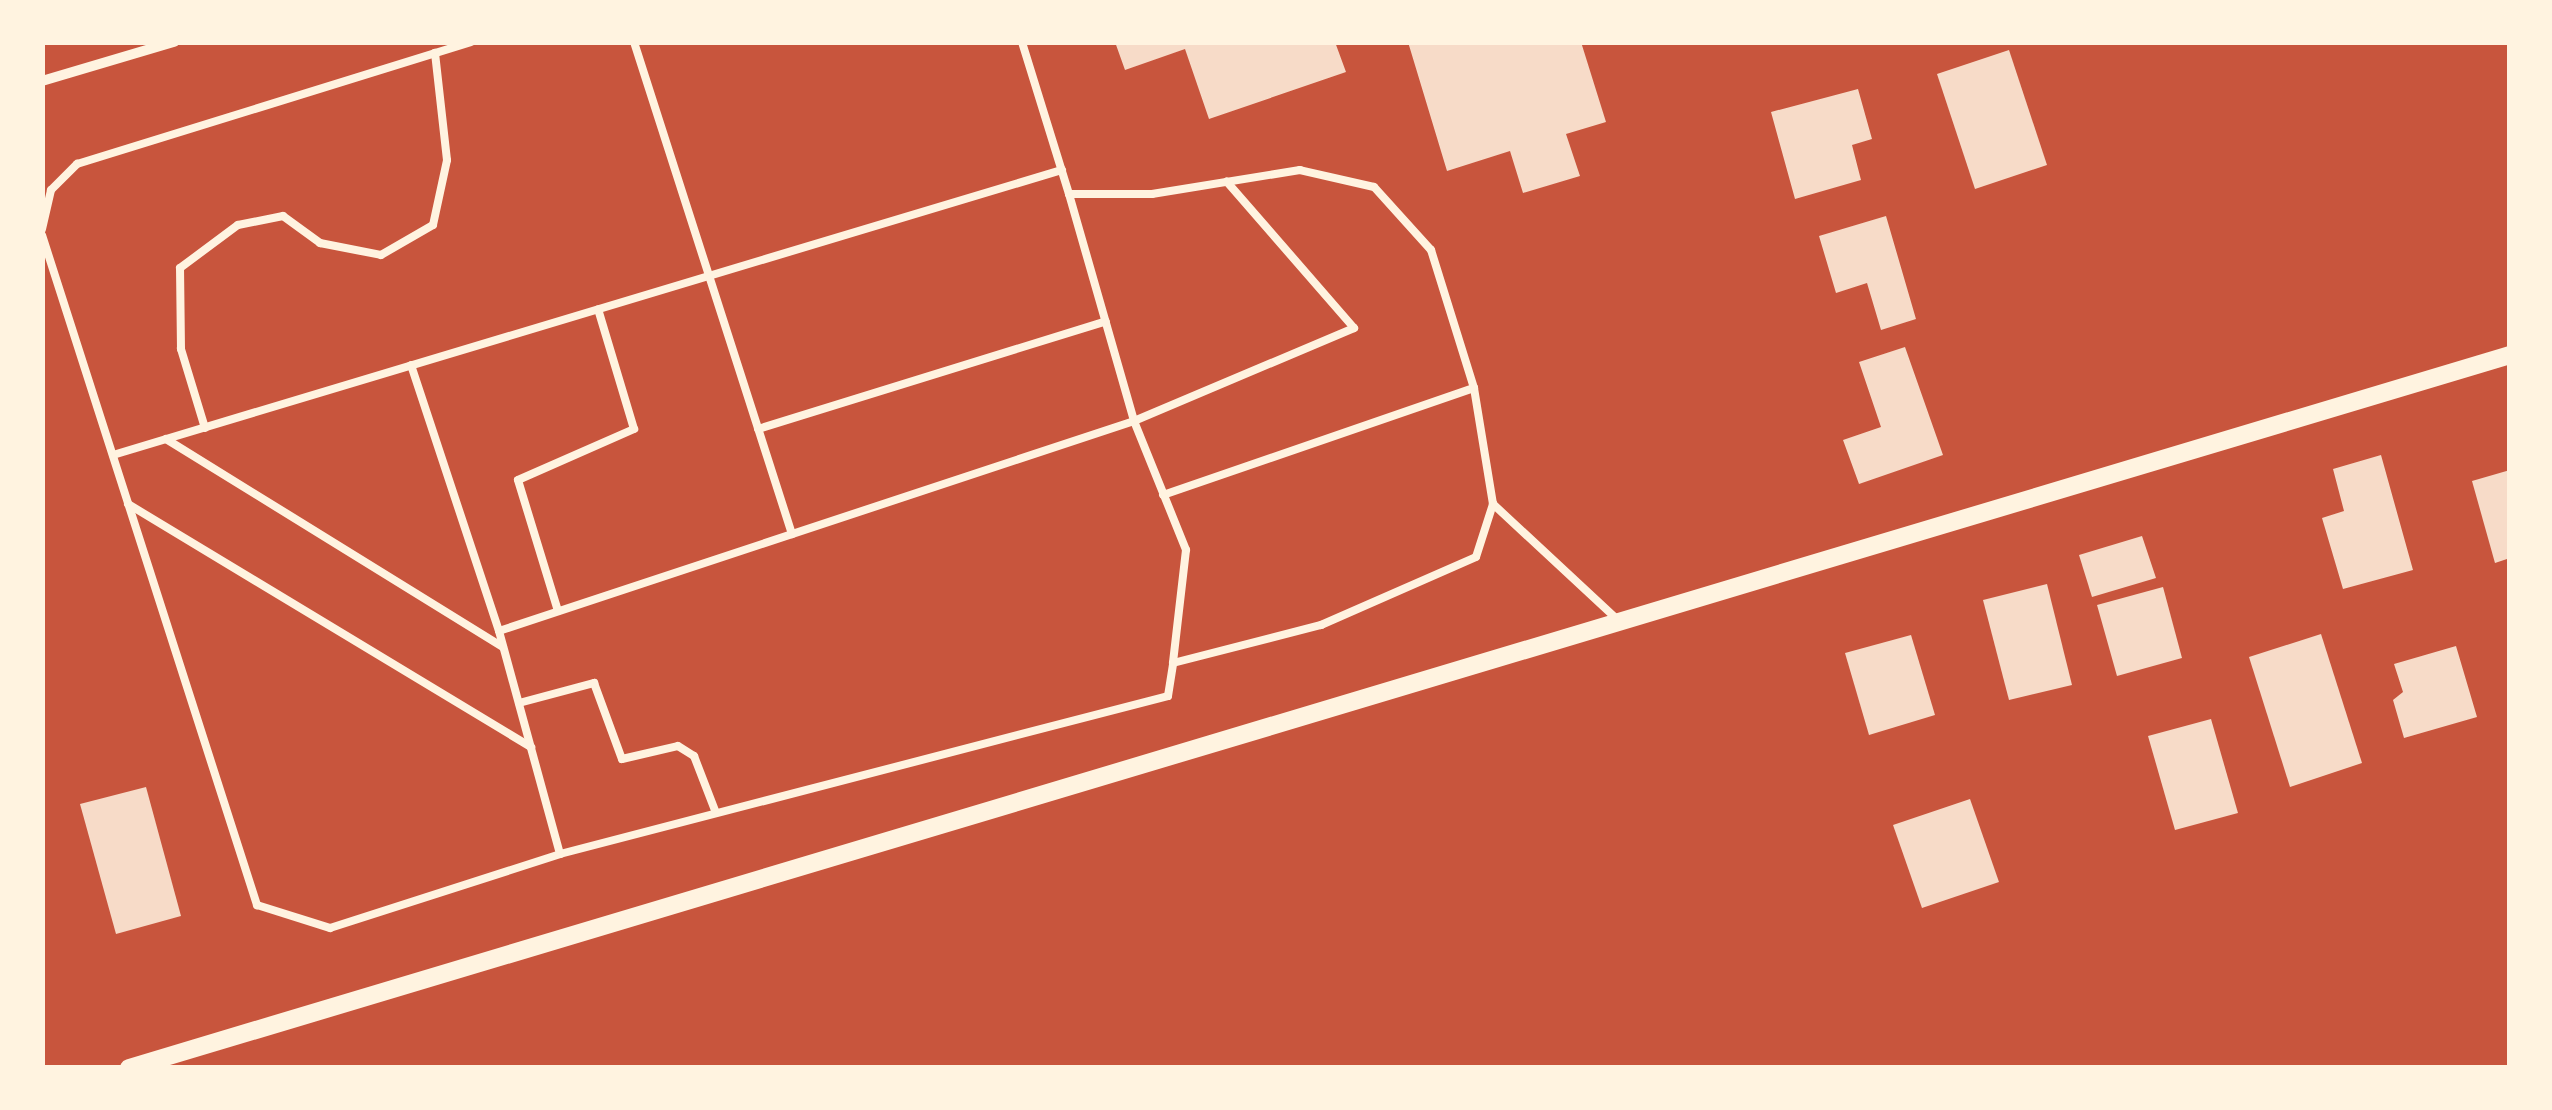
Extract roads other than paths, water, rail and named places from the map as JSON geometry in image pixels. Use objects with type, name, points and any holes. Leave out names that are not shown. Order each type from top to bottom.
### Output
[{"type":"street","points":[[42,82],[174,42]]},
{"type":"street","points":[[129,1068],[2510,355]]},
{"type":"lane","points":[[470,42],[78,164],[51,190],[42,232],[256,904],[330,928],[560,854],[1168,696],[1186,550],[1134,420],[1022,42]]},
{"type":"lane","points":[[634,42],[792,534]]},
{"type":"lane","points":[[206,428],[181,348],[180,268],[238,226],[283,216],[320,243],[380,256],[433,225],[448,160],[435,53]]},
{"type":"lane","points":[[113,455],[1062,170]]},
{"type":"lane","points":[[1069,194],[1152,194],[1300,170],[1374,187],[1432,250],[1474,388],[1493,504],[1476,557],[1322,625],[1172,663]]},
{"type":"lane","points":[[499,631],[1134,420],[1354,328],[1227,182]]},
{"type":"lane","points":[[558,611],[518,480],[634,429],[598,310]]},
{"type":"lane","points":[[758,429],[1106,321]]},
{"type":"lane","points":[[411,365],[499,631],[560,854]]},
{"type":"lane","points":[[1163,495],[1474,388]]},
{"type":"lane","points":[[166,440],[504,648]]},
{"type":"lane","points":[[128,504],[531,747]]},
{"type":"lane","points":[[1493,504],[1620,621]]},
{"type":"lane","points":[[518,704],[594,683],[622,760],[678,746],[694,756],[716,813]]}]
